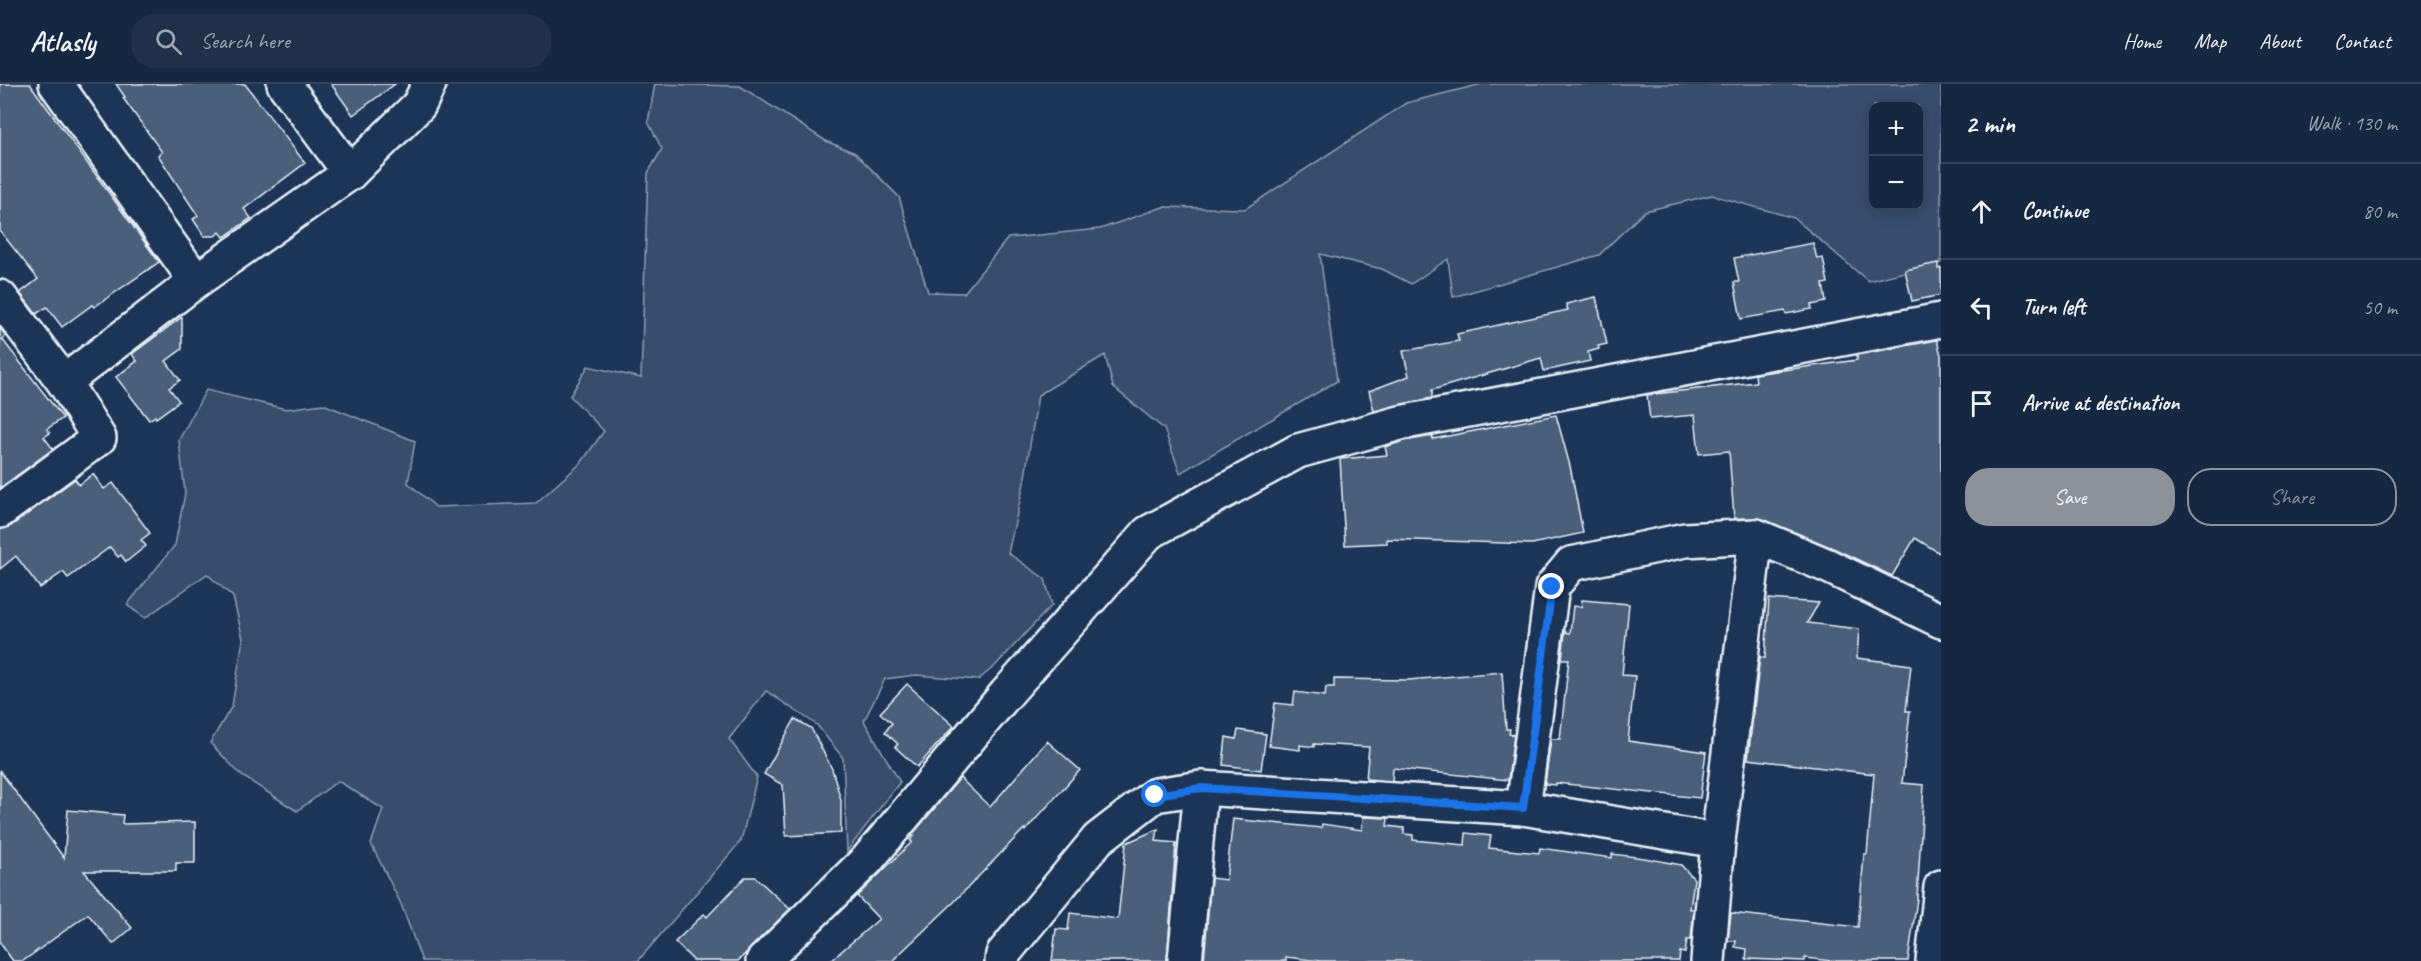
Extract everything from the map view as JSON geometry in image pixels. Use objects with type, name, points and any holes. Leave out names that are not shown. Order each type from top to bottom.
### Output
[{"type":"street","points":[[56,84],[196,282]]},
{"type":"street","points":[[284,84],[350,173]]},
{"type":"street","points":[[64,382],[196,282],[350,173],[419,105],[429,84]]},
{"type":"street","points":[[0,297],[64,382],[99,438],[0,512]]},
{"type":"street","points":[[763,961],[867,860],[1006,694],[1148,533],[1188,511],[1298,452],[1400,423],[1941,320]]},
{"type":"street","points":[[1708,961],[1718,841],[1756,536]]},
{"type":"street","points":[[1523,808],[1552,587],[1571,564],[1684,540],[1756,536],[1828,566],[1941,621]]},
{"type":"street","points":[[1002,961],[1003,954],[1098,839],[1155,795],[1201,788],[1523,808],[1718,841]]},
{"type":"street","points":[[1185,961],[1201,788]]},
{"type":"street","points":[[1933,961],[1941,887]]},
{"type":"shaded area","points":[[655,84],[740,86],[826,141],[855,153],[899,197],[928,292],[964,293],[1008,238],[1100,229],[1163,207],[1245,209],[1406,103],[1482,84],[1941,84],[1941,263],[1868,281],[1794,218],[1712,195],[1645,211],[1599,255],[1453,297],[1448,259],[1411,284],[1382,269],[1320,254],[1337,381],[1180,473],[1164,429],[1113,387],[1105,355],[1038,395],[1024,483],[1008,553],[1045,579],[1052,605],[995,666],[978,680],[916,675],[885,679],[864,721],[900,782],[847,851],[843,758],[817,725],[766,691],[729,739],[757,777],[741,841],[638,961],[422,961],[401,904],[371,844],[383,809],[338,781],[297,811],[242,776],[210,743],[232,706],[243,639],[233,597],[207,574],[145,618],[127,605],[175,545],[185,493],[179,440],[206,390],[286,409],[323,404],[415,441],[408,483],[436,507],[536,503],[581,463],[604,431],[570,396],[588,366],[641,378],[648,173],[662,149],[648,122]]},
{"type":"building","points":[[0,84],[30,84],[159,262],[62,327],[47,307],[36,314],[20,293],[38,279],[0,231]]},
{"type":"building","points":[[116,84],[245,84],[305,163],[244,209],[251,218],[224,237],[220,232],[215,236],[204,236],[193,219],[198,216],[158,155],[162,152],[123,98],[125,97]]},
{"type":"building","points":[[331,84],[395,84],[353,115]]},
{"type":"building","points":[[1813,243],[1817,259],[1823,258],[1828,283],[1823,284],[1826,302],[1811,305],[1812,309],[1741,319],[1734,282],[1739,282],[1734,258]]},
{"type":"building","points":[[1938,263],[1938,269],[1941,268],[1941,295],[1912,301],[1905,270]]},
{"type":"building","points":[[1596,297],[1607,344],[1588,352],[1590,361],[1544,371],[1541,358],[1432,390],[1432,398],[1374,411],[1369,391],[1409,376],[1403,351],[1459,341],[1457,334],[1568,310],[1566,304]]},
{"type":"building","points":[[182,317],[182,349],[166,361],[180,380],[169,388],[179,401],[156,418],[155,416],[149,420],[116,377],[137,361],[132,354]]},
{"type":"building","points":[[0,328],[6,336],[2,339],[63,418],[47,429],[50,433],[44,437],[53,449],[0,488]]},
{"type":"building","points":[[1937,340],[1941,355],[1941,554],[1915,538],[1892,576],[1763,519],[1734,518],[1729,451],[1699,454],[1695,415],[1650,419],[1647,395],[1756,382],[1755,374],[1857,360],[1857,355]]},
{"type":"building","points":[[1556,415],[1570,466],[1583,533],[1532,544],[1387,539],[1387,543],[1345,545],[1340,459],[1387,455],[1385,447],[1404,441],[1433,436],[1433,439]]},
{"type":"building","points":[[93,474],[104,489],[113,483],[150,533],[141,540],[146,546],[126,562],[121,555],[118,557],[110,547],[68,578],[63,572],[40,588],[16,556],[0,569],[0,529],[11,526],[75,479],[79,485]]},
{"type":"building","points":[[1769,599],[1819,603],[1807,623],[1859,629],[1857,658],[1911,665],[1906,711],[1910,711],[1902,783],[1924,785],[1917,899],[1908,961],[1746,959],[1747,949],[1735,947],[1736,941],[1728,941],[1731,913],[1858,927],[1864,854],[1867,854],[1874,774],[1748,759],[1760,657],[1765,658]]},
{"type":"building","points":[[1582,600],[1629,604],[1622,675],[1635,676],[1628,741],[1706,752],[1700,798],[1556,783],[1556,785],[1545,784],[1551,739],[1560,739],[1569,659],[1562,659],[1565,632],[1570,633],[1573,606],[1581,607]]},
{"type":"building","points":[[1502,672],[1506,729],[1510,729],[1509,734],[1514,735],[1508,780],[1393,768],[1392,781],[1366,779],[1369,747],[1314,744],[1314,747],[1300,745],[1300,750],[1269,746],[1275,703],[1293,705],[1295,692],[1325,696],[1326,687],[1334,687],[1334,679],[1408,680]]},
{"type":"building","points":[[907,684],[954,726],[917,767],[895,747],[898,744],[885,732],[892,723],[880,713]]},
{"type":"building","points":[[795,719],[811,728],[832,769],[841,800],[841,833],[786,836],[783,785],[764,774]]},
{"type":"building","points":[[1238,730],[1266,734],[1261,770],[1223,765],[1226,737],[1236,739]]},
{"type":"building","points":[[1047,741],[1080,770],[1025,831],[1024,829],[953,903],[892,961],[830,961],[879,919],[857,896],[912,842],[910,840],[914,836],[911,836],[960,778],[990,807]]},
{"type":"building","points":[[0,771],[64,858],[68,810],[123,815],[122,824],[195,822],[195,863],[176,863],[176,871],[84,871],[132,928],[113,944],[88,914],[23,961],[13,961],[0,943]]},
{"type":"building","points":[[1363,817],[1388,818],[1387,826],[1404,828],[1404,834],[1413,835],[1413,840],[1465,845],[1466,833],[1491,836],[1489,848],[1539,853],[1540,848],[1612,858],[1612,854],[1681,865],[1694,879],[1690,909],[1694,909],[1691,940],[1687,940],[1685,953],[1680,952],[1679,961],[1321,961],[1286,957],[1286,961],[1204,961],[1211,878],[1226,880],[1233,819],[1321,828],[1322,824],[1362,830]]},
{"type":"building","points":[[1158,829],[1156,841],[1176,843],[1167,961],[1052,961],[1056,929],[1068,930],[1070,913],[1118,919],[1126,843]]},
{"type":"building","points":[[745,877],[755,877],[790,909],[738,961],[694,961],[675,942],[704,914],[707,917]]},
{"type":"route","points":[[1155,795],[1201,788],[1523,808],[1552,587]]}]
